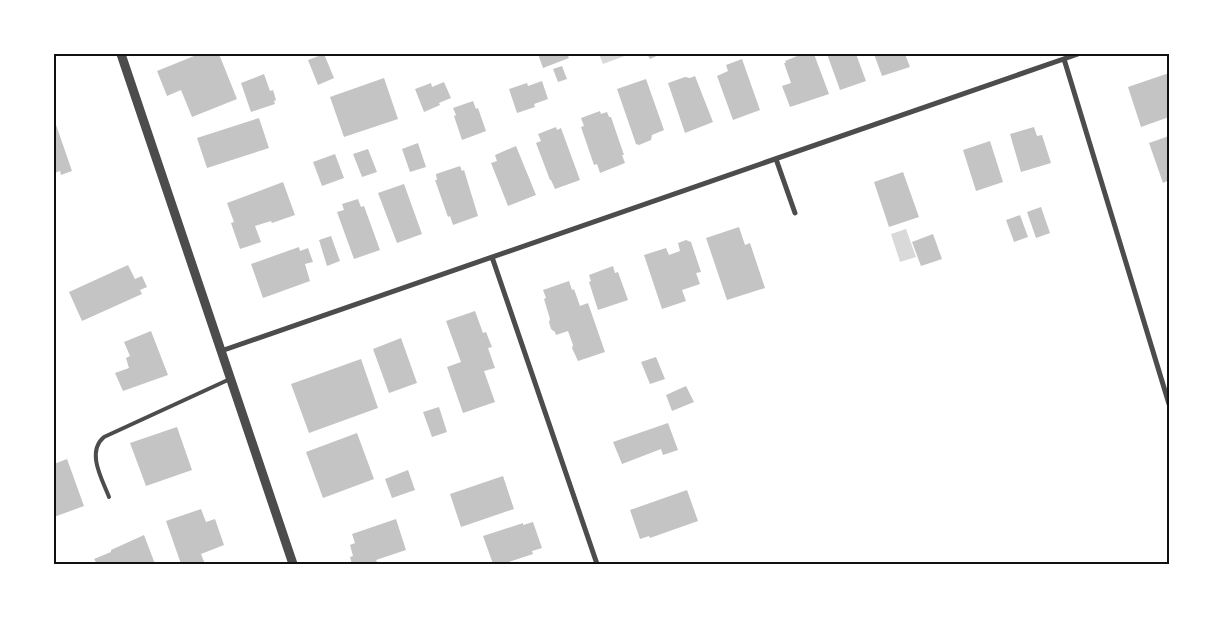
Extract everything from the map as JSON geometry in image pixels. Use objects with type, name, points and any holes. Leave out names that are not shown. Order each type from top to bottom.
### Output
[{"type":"street","points":[[121,54],[293,564]]},
{"type":"street","points":[[221,351],[1078,54]]},
{"type":"street","points":[[1064,59],[1169,404]]},
{"type":"street","points":[[776,159],[795,212]]},
{"type":"street","points":[[492,257],[597,564]]},
{"type":"lane","points":[[109,497],[96,460],[95,450],[98,441],[104,436],[230,379]]},
{"type":"shaded area","points":[[599,54],[630,54],[603,64]]},
{"type":"shaded area","points":[[906,229],[916,257],[900,262],[891,234]]},
{"type":"building","points":[[199,54],[219,54],[237,99],[192,117],[181,90],[167,96],[157,71]]},
{"type":"building","points":[[324,54],[334,78],[318,85],[308,60]]},
{"type":"building","points":[[538,54],[567,54],[569,58],[543,68]]},
{"type":"building","points":[[647,54],[661,54],[650,59]]},
{"type":"building","points":[[802,54],[814,54],[829,94],[790,107],[782,86],[791,83],[784,63]]},
{"type":"building","points":[[827,54],[856,54],[866,81],[840,90]]},
{"type":"building","points":[[874,54],[905,54],[910,67],[882,76]]},
{"type":"building","points":[[742,59],[760,110],[733,120],[717,76],[728,71],[726,65]]},
{"type":"building","points":[[562,66],[567,79],[558,82],[553,69]]},
{"type":"building","points":[[1169,73],[1169,117],[1141,127],[1128,87]]},
{"type":"building","points":[[264,74],[270,91],[273,90],[276,100],[274,101],[275,104],[251,112],[241,83]]},
{"type":"building","points":[[695,76],[713,122],[685,133],[668,83],[685,77]]},
{"type":"building","points":[[384,78],[398,119],[344,137],[330,97]]},
{"type":"building","points":[[646,79],[664,130],[652,135],[651,140],[639,145],[636,144],[617,89]]},
{"type":"building","points":[[542,81],[548,99],[534,104],[535,107],[517,113],[509,89],[527,83],[528,86]]},
{"type":"building","points":[[444,82],[451,98],[424,112],[415,89],[431,83],[432,87]]},
{"type":"building","points":[[473,101],[476,109],[478,108],[486,131],[462,140],[453,108]]},
{"type":"building","points":[[600,111],[601,114],[607,112],[609,117],[611,117],[625,163],[600,173],[597,164],[594,165],[581,127],[584,126],[581,118]]},
{"type":"building","points":[[259,118],[269,148],[207,168],[197,138]]},
{"type":"building","points":[[54,119],[72,171],[61,175],[60,171],[54,173]]},
{"type":"building","points":[[556,127],[557,130],[561,128],[580,180],[555,189],[536,143],[541,141],[538,134]]},
{"type":"building","points":[[1034,127],[1037,136],[1042,135],[1051,163],[1021,172],[1010,134]]},
{"type":"building","points":[[1169,136],[1169,180],[1163,183],[1149,143]]},
{"type":"building","points":[[990,141],[1003,182],[976,191],[963,150]]},
{"type":"building","points":[[418,143],[426,167],[410,172],[402,149]]},
{"type":"building","points":[[516,146],[536,195],[508,206],[491,163],[497,161],[495,155]]},
{"type":"building","points":[[368,149],[377,172],[362,177],[353,154]]},
{"type":"building","points":[[335,154],[344,178],[322,186],[313,162]]},
{"type":"building","points":[[460,166],[462,171],[464,170],[478,216],[453,225],[450,216],[448,217],[435,180],[437,180],[436,174]]},
{"type":"building","points":[[903,172],[919,217],[889,227],[874,182]]},
{"type":"building","points":[[283,182],[295,215],[272,223],[271,221],[255,226],[261,242],[240,249],[231,223],[234,222],[227,203]]},
{"type":"building","points":[[404,184],[422,234],[397,243],[378,193]]},
{"type":"building","points":[[358,199],[361,207],[364,206],[380,250],[354,259],[337,212],[344,210],[342,204]]},
{"type":"building","points":[[1041,207],[1050,233],[1036,238],[1027,212]]},
{"type":"building","points":[[1020,215],[1028,237],[1014,242],[1006,220]]},
{"type":"building","points":[[739,227],[745,245],[750,243],[765,288],[727,300],[706,238]]},
{"type":"building","points":[[933,234],[942,259],[921,266],[912,242]]},
{"type":"building","points":[[331,236],[340,261],[327,266],[319,240]]},
{"type":"building","points":[[686,240],[691,242],[701,272],[696,273],[700,284],[682,290],[686,301],[662,309],[644,255],[666,248],[669,255],[680,251],[678,243]]},
{"type":"building","points":[[299,247],[300,251],[308,248],[313,262],[305,264],[310,281],[263,298],[251,264]]},
{"type":"building","points":[[128,265],[135,279],[142,276],[147,287],[140,290],[142,294],[82,321],[69,292]]},
{"type":"building","points":[[613,266],[615,273],[618,272],[628,300],[598,310],[589,282],[591,281],[589,275]]},
{"type":"building","points":[[569,281],[580,306],[588,303],[605,352],[578,361],[572,348],[573,345],[568,331],[556,335],[551,329],[544,299],[546,298],[543,290]]},
{"type":"building","points":[[475,311],[483,333],[486,332],[492,347],[488,348],[495,368],[484,371],[495,402],[463,413],[447,367],[461,362],[446,321]]},
{"type":"building","points":[[151,331],[168,375],[123,391],[115,373],[129,368],[126,358],[130,356],[124,342]]},
{"type":"building","points":[[401,338],[417,383],[389,393],[373,349]]},
{"type":"building","points":[[656,357],[665,379],[650,384],[641,362]]},
{"type":"building","points":[[361,359],[378,408],[309,433],[291,384]]},
{"type":"building","points":[[686,386],[694,402],[672,411],[666,395]]},
{"type":"building","points":[[439,407],[447,432],[432,437],[423,412]]},
{"type":"building","points":[[668,423],[678,450],[663,455],[661,449],[622,464],[613,442]]},
{"type":"building","points":[[177,427],[192,470],[146,486],[130,443]]},
{"type":"building","points":[[357,433],[374,479],[323,498],[306,452]]},
{"type":"building","points":[[67,459],[84,506],[54,517],[54,464]]},
{"type":"building","points":[[408,470],[415,490],[392,498],[385,479]]},
{"type":"building","points":[[503,476],[514,509],[461,527],[450,494]]},
{"type":"building","points":[[687,490],[698,521],[650,538],[649,536],[640,539],[630,510]]},
{"type":"building","points":[[201,509],[206,522],[215,519],[224,545],[201,554],[205,564],[181,564],[166,521]]},
{"type":"building","points":[[396,519],[406,550],[376,560],[378,564],[352,564],[350,557],[353,556],[350,545],[355,543],[352,534]]},
{"type":"building","points":[[533,522],[542,548],[532,551],[533,554],[503,564],[493,564],[483,536],[523,523],[523,525]]},
{"type":"building","points":[[144,535],[155,564],[97,564],[94,559],[111,552],[111,550]]}]
